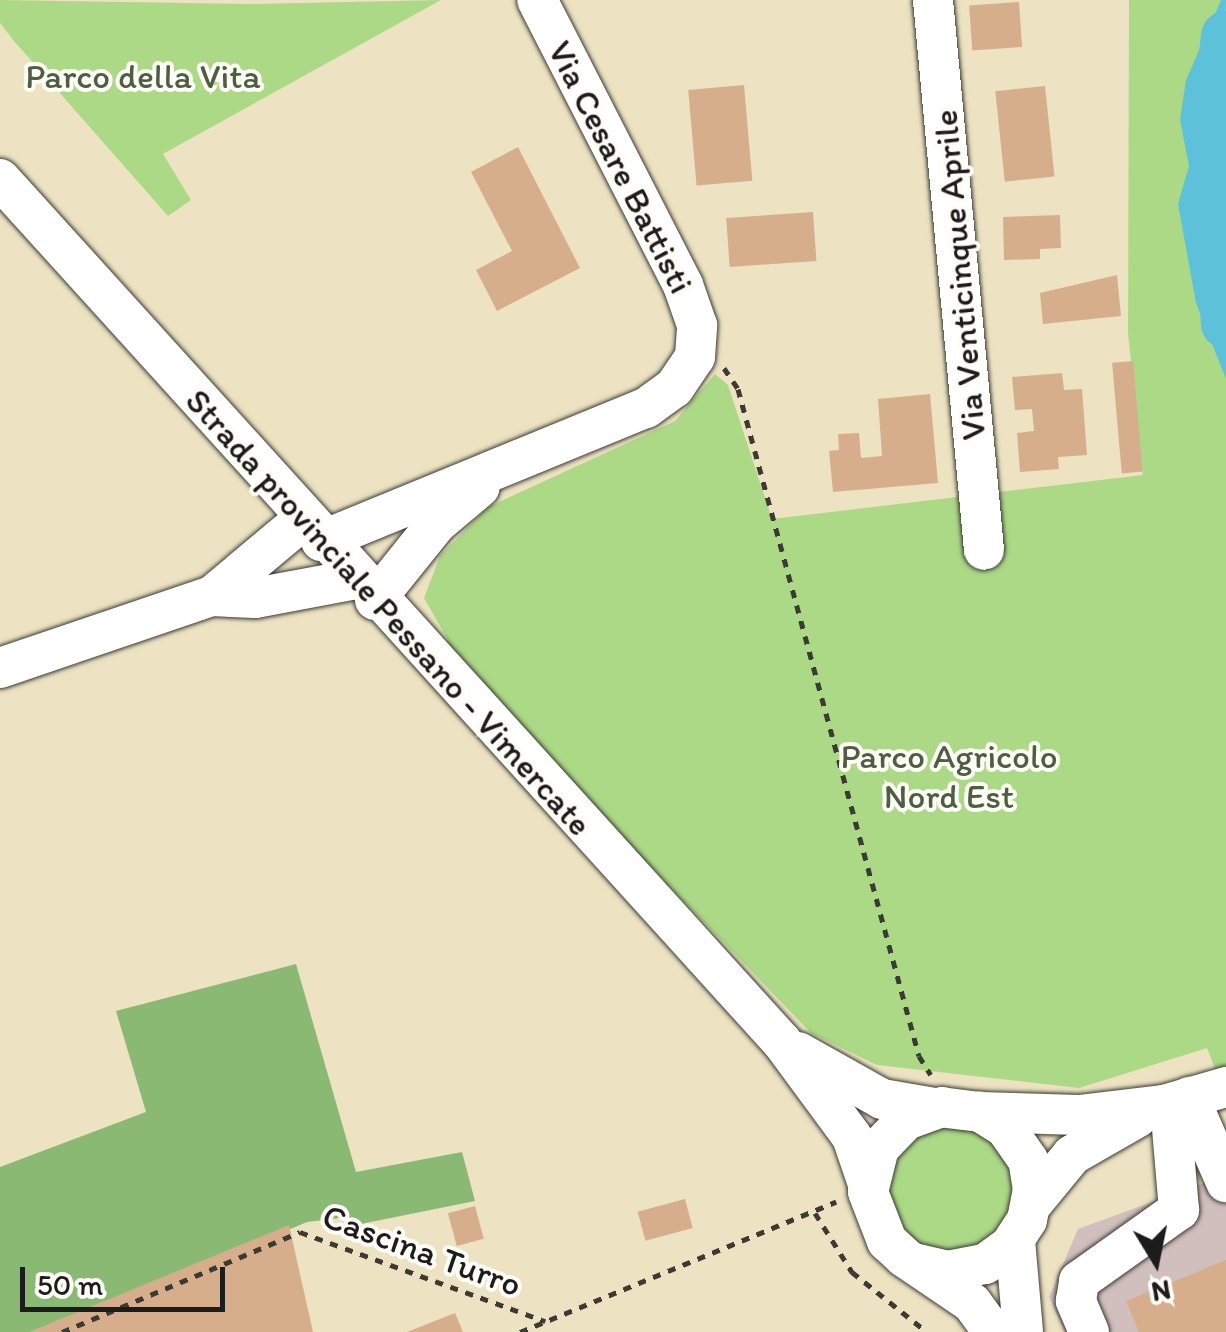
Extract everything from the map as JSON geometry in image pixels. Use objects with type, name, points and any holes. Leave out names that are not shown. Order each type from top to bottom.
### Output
[{"type":"street","name":"Via Cesare Battisti","points":[[212,596],[312,530],[511,464],[656,401],[684,377],[698,342],[677,271],[537,0]]},
{"type":"street","name":"Via Venticinque Aprile","points":[[933,0],[984,550]]},
{"type":"street","name":"Strada provinciale Pessano - Vimercate","points":[[0,179],[312,530],[782,1042],[852,1137],[869,1192]]},
{"type":"street","name":"Via Cesare Battisti","points":[[366,589],[436,524],[511,464]]},
{"type":"street","points":[[0,668],[212,596],[255,598],[366,589]]},
{"type":"street","name":"Strada provinciale Pessano - Vimercate","points":[[782,1042],[868,1092],[939,1092]]},
{"type":"street","points":[[993,1332],[972,1303],[887,1242],[869,1192],[888,1135],[939,1092],[980,1112],[1021,1146],[1032,1175],[1024,1222],[1022,1332]]},
{"type":"street","points":[[980,1112],[1065,1116],[1187,1098]]},
{"type":"street","points":[[918,1264],[971,1268],[1024,1222],[1080,1149],[1187,1098]]},
{"type":"street","points":[[1187,1098],[1226,1182]]},
{"type":"street","points":[[1089,1332],[1076,1301],[1079,1281],[1180,1210],[1187,1098]]},
{"type":"path","points":[[719,362],[738,390],[919,1056],[939,1092]]},
{"type":"path","name":"Cascina Turro","points":[[520,1332],[869,1192]]},
{"type":"path","points":[[815,1214],[852,1272],[927,1332]]},
{"type":"path","name":"Cascina Turro","points":[[62,1332],[300,1232],[545,1321]]},
{"type":"shaded area","points":[[1226,1175],[1226,1332],[1065,1332],[1049,1297],[1078,1229]]},
{"type":"green space","name":"Parco della Vita","points":[[0,0],[250,4],[441,0],[163,154],[191,200],[168,216],[0,23]]},
{"type":"green space","name":"Parco Agricolo Nord Est","points":[[1129,0],[1226,0],[1226,1097],[1207,1048],[1079,1088],[877,1065],[811,1033],[439,647],[448,640],[424,598],[440,556],[488,507],[675,421],[715,374],[728,385],[772,519],[1143,475],[1128,333]]},
{"type":"green space","points":[[296,964],[356,1172],[462,1152],[475,1201],[356,1225],[349,1217],[307,1222],[44,1332],[0,1332],[0,1167],[146,1112],[116,1011]]},
{"type":"green space","points":[[951,1126],[975,1131],[995,1145],[1009,1165],[1014,1189],[1009,1213],[995,1233],[975,1247],[951,1252],[927,1247],[907,1233],[893,1213],[888,1189],[893,1165],[907,1145],[927,1131]]},
{"type":"water","points":[[1221,0],[1226,0],[1222,115],[1204,185],[1226,275],[1226,379],[1196,303],[1178,204],[1189,166],[1180,120],[1186,80]]},
{"type":"building","points":[[1019,2],[1022,47],[972,50],[969,5]]},
{"type":"building","points":[[744,85],[752,181],[697,186],[688,90]]},
{"type":"building","points":[[1045,86],[1055,177],[1005,182],[995,91]]},
{"type":"building","points":[[518,147],[580,268],[497,311],[476,270],[512,251],[471,172]]},
{"type":"building","points":[[813,212],[816,261],[730,267],[726,218]]},
{"type":"building","points":[[1060,215],[1061,248],[1040,249],[1040,259],[1004,260],[1003,217]]},
{"type":"building","points":[[1117,275],[1121,316],[1043,324],[1040,293]]},
{"type":"building","points":[[1133,361],[1143,472],[1122,473],[1112,363]]},
{"type":"building","points":[[1062,373],[1064,390],[1082,389],[1087,455],[1058,457],[1059,469],[1020,472],[1017,433],[1034,431],[1032,409],[1015,410],[1012,377]]},
{"type":"building","points":[[930,394],[938,483],[833,492],[829,451],[839,450],[838,434],[859,433],[861,458],[882,456],[878,399]]},
{"type":"building","points":[[685,1199],[693,1228],[645,1241],[638,1212]]},
{"type":"building","points":[[475,1206],[484,1239],[457,1246],[448,1213]]},
{"type":"building","points":[[289,1225],[313,1332],[29,1332]]},
{"type":"building","points":[[1226,1260],[1226,1332],[1139,1332],[1126,1301]]},
{"type":"building","points":[[455,1313],[463,1332],[407,1332]]},
{"type":"waterway","points":[[1226,36],[1215,145],[1226,324]]}]
